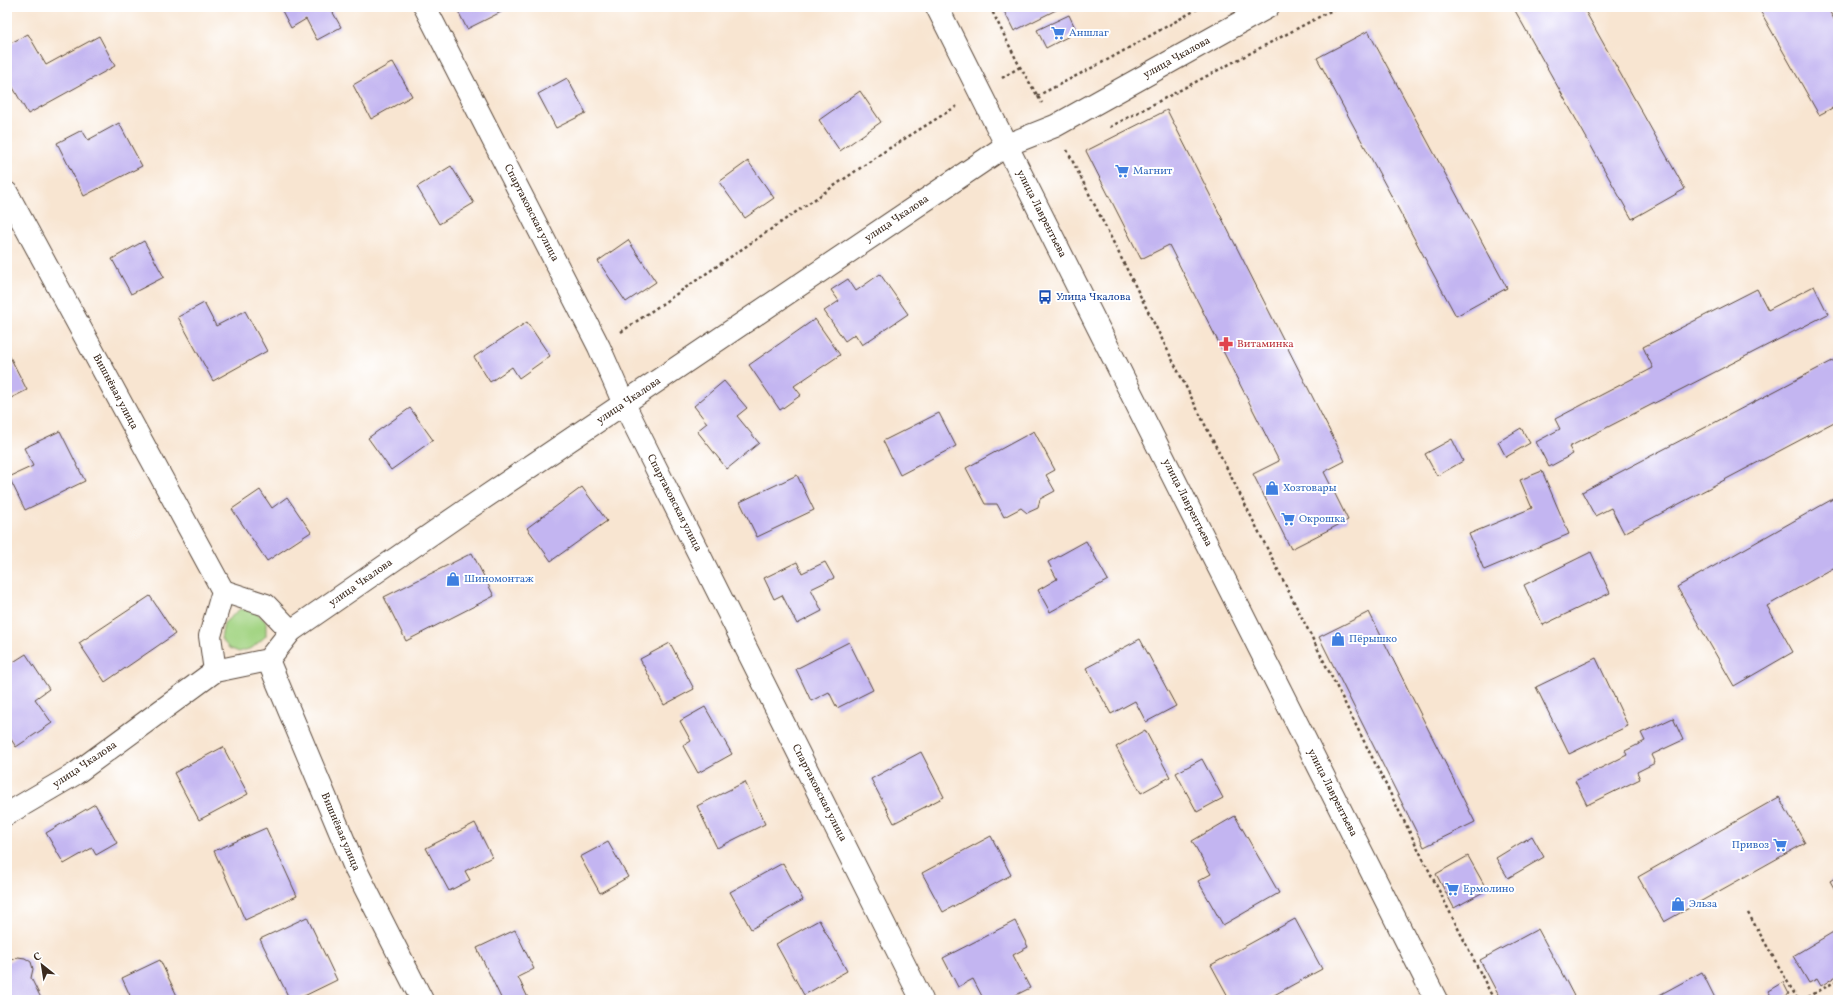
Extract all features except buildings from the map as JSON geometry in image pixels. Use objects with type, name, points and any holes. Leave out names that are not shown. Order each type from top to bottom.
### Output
[{"type":"street","name":"Спартаковская улица","points":[[425,7],[599,347],[624,404],[922,1000]]},
{"type":"street","name":"улица Лаврентьева","points":[[937,7],[1436,1000]]},
{"type":"street","name":"улица Чкалова","points":[[7,814],[75,774],[215,670],[268,660],[291,631],[466,510],[1007,145],[1055,126],[1268,7]]},
{"type":"street","name":"Вишнёвая улица","points":[[7,193],[223,591]]},
{"type":"street","points":[[215,670],[210,636],[223,591],[266,604],[291,631]]},
{"type":"street","name":"Вишнёвая улица","points":[[268,660],[356,870],[422,1000]]},
{"type":"path","points":[[990,7],[1020,67],[1055,126],[1494,1000]]},
{"type":"path","points":[[1037,96],[1109,59],[1201,7]]},
{"type":"path","points":[[1109,128],[1338,7]]},
{"type":"path","points":[[599,347],[885,152],[1020,67]]},
{"type":"path","points":[[1067,150],[1074,146]]},
{"type":"path","points":[[1748,913],[1798,1000]]},
{"type":"path","points":[[1804,1000],[1838,980]]},
{"type":"green space","points":[[240,609],[255,611],[266,622],[266,636],[252,648],[239,652],[229,648],[221,639],[224,623]]},
{"type":"place","name":"Аншлаг","points":[[1058,33]]},
{"type":"place","name":"Магнит","points":[[1122,171]]},
{"type":"place","name":"Улица Чкалова","points":[[1045,297]]},
{"type":"place","name":"Витаминка","points":[[1226,344]]},
{"type":"place","name":"Хозтовары","points":[[1272,488]]},
{"type":"place","name":"Окрошка","points":[[1288,519]]},
{"type":"place","name":"Шиномонтаж","points":[[453,579]]},
{"type":"place","name":"Пёрышко","points":[[1338,639]]},
{"type":"place","name":"Привоз","points":[[1780,845]]},
{"type":"place","name":"Ермолино","points":[[1452,889]]},
{"type":"place","name":"Эльза","points":[[1678,904]]}]
